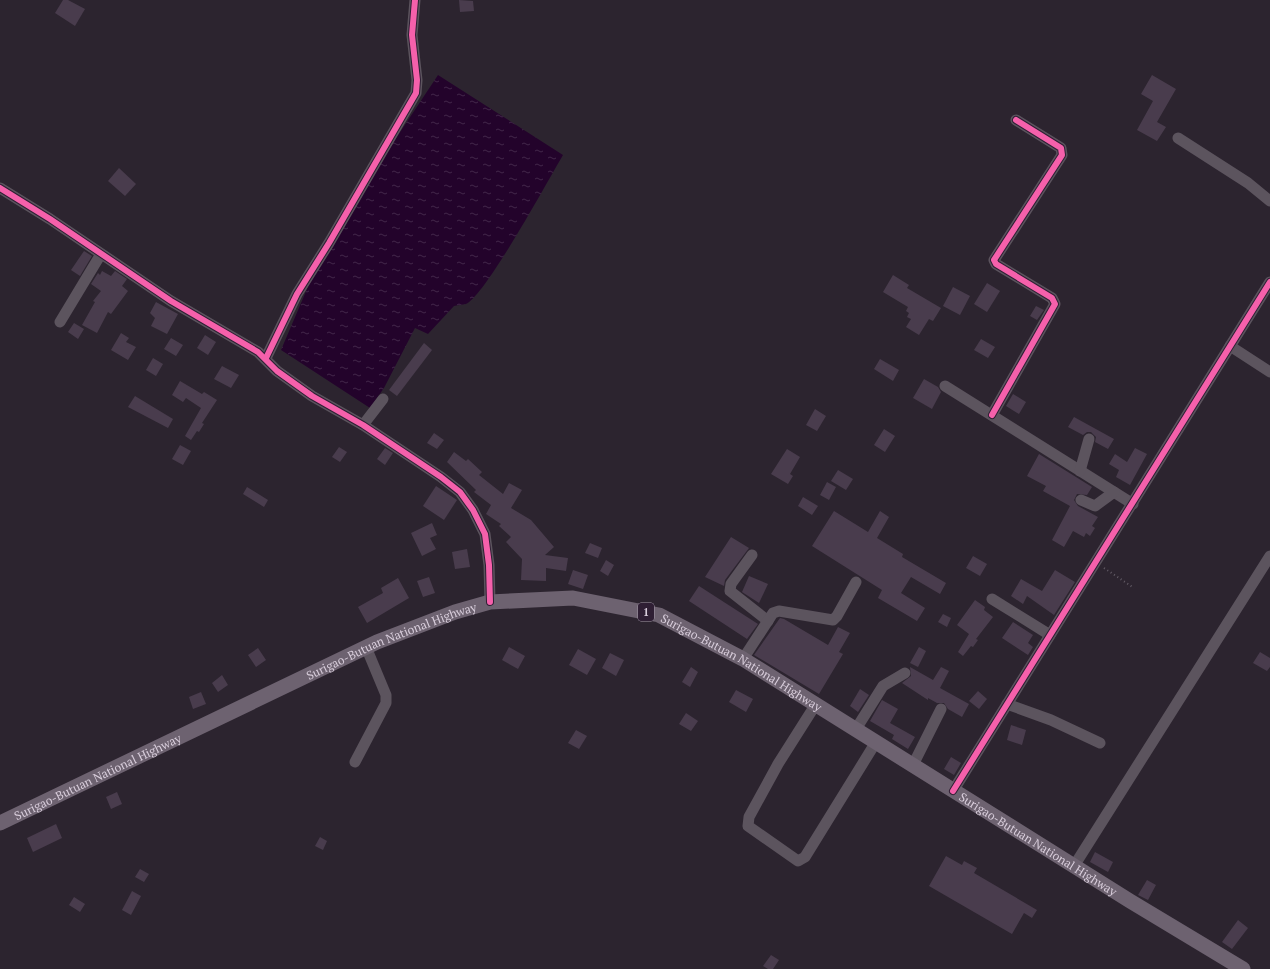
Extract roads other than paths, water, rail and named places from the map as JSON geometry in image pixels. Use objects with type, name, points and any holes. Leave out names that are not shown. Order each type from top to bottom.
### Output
[{"type":"highway","name":"Surigao-Butuan National Highway","points":[[0,823],[366,647],[455,612],[490,602],[573,598],[607,603],[659,615],[742,659],[856,729],[912,766],[1243,969]]},
{"type":"street","points":[[266,358],[297,294],[329,243],[416,93],[417,80],[412,35],[415,0]]},
{"type":"street","points":[[992,415],[1055,304],[1052,298],[996,264],[994,260],[1062,155],[1061,148],[1016,120]]},
{"type":"street","points":[[1178,138],[1248,183],[1270,201]]},
{"type":"street","points":[[0,188],[39,212],[171,301],[266,358],[277,371],[312,396],[363,425],[441,477],[460,492],[474,510],[485,534],[489,565],[490,602]]},
{"type":"street","points":[[60,322],[101,254]]},
{"type":"street","points":[[954,791],[1270,282]]},
{"type":"street","points":[[1230,346],[1270,372]]},
{"type":"street","points":[[945,386],[1133,504]]},
{"type":"street","points":[[363,425],[383,399]]},
{"type":"street","points":[[1080,471],[1089,440]]},
{"type":"street","points":[[1081,500],[1095,506],[1114,492]]},
{"type":"street","points":[[752,555],[731,584],[730,591],[768,621]]},
{"type":"street","points":[[1074,866],[1270,556]]},
{"type":"street","points":[[742,659],[773,613],[779,611],[833,620],[837,616],[856,582]]},
{"type":"street","points":[[992,598],[1050,635]]},
{"type":"street","points":[[355,762],[386,703],[386,695],[366,647]]},
{"type":"street","points":[[856,729],[883,686],[905,673]]},
{"type":"street","points":[[816,704],[778,764],[749,817],[748,826],[798,861],[805,856],[876,742]]},
{"type":"street","points":[[1007,704],[1052,720],[1100,743]]},
{"type":"street","points":[[912,766],[941,709]]},
{"type":"water","points":[[438,75],[563,155],[516,236],[487,281],[475,296],[466,304],[454,306],[428,334],[415,328],[384,388],[370,408],[281,350],[327,242]]}]
